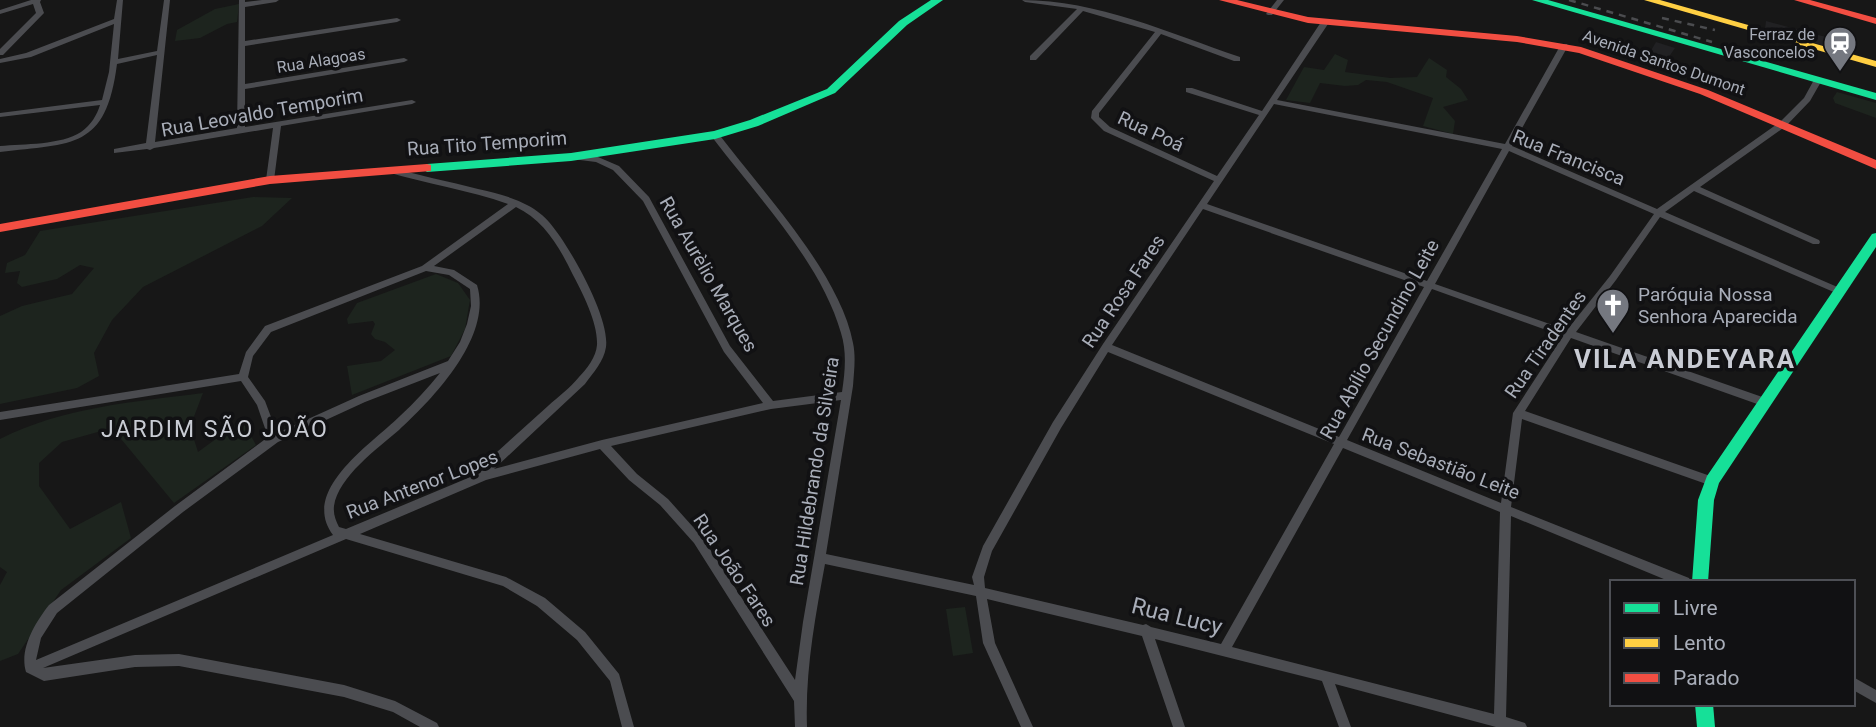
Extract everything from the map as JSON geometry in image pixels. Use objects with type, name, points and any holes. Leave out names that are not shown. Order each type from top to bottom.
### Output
[{"type":"main road","name":"Rua Tito Temporim","points":[[0,228],[270,180],[571,157],[715,135],[754,123],[831,91],[903,23],[938,0]]},
{"type":"main road","name":"Avenida Santos Dumont","points":[[1224,0],[1270,14],[1324,24],[1487,34],[1563,46],[1679,82],[1876,165]]},
{"type":"main road","points":[[1537,0],[1876,97]]},
{"type":"main road","points":[[1649,0],[1876,64]]},
{"type":"main road","points":[[1800,0],[1873,21]]},
{"type":"main road","points":[[1829,0],[1873,21]]},
{"type":"main road","points":[[1700,580],[1706,500],[1712,481],[1876,237]]},
{"type":"main road","points":[[1704,706],[1706,727]]},
{"type":"street","points":[[0,12],[37,0],[40,13],[0,53]]},
{"type":"street","points":[[0,149],[79,136],[93,128],[116,62],[120,0]]},
{"type":"street","points":[[150,147],[168,0]]},
{"type":"street","points":[[241,131],[242,2],[276,0]]},
{"type":"street","points":[[1025,0],[1050,1],[1081,9],[1237,59]]},
{"type":"street","points":[[1270,14],[1281,0]]},
{"type":"street","points":[[1033,58],[1081,9]]},
{"type":"street","points":[[0,61],[28,55],[117,20]]},
{"type":"street","points":[[242,44],[397,20]]},
{"type":"street","name":"Rua Rosa Fares","points":[[979,590],[979,570],[987,550],[1057,425],[1106,347],[1203,206],[1217,180],[1324,24]]},
{"type":"street","name":"Rua Poá","points":[[1159,32],[1095,113],[1095,118],[1107,129],[1217,180]]},
{"type":"street","name":"Rua Abílio Secundino Leite","points":[[1224,650],[1563,46]]},
{"type":"street","points":[[116,62],[162,52]]},
{"type":"street","name":"Rua Alagoas","points":[[242,87],[404,60]]},
{"type":"street","name":"Rua Tiradentes","points":[[1501,724],[1506,507],[1518,413],[1569,334],[1614,278],[1660,211],[1783,124],[1807,99],[1818,80]]},
{"type":"street","points":[[1189,90],[1261,114]]},
{"type":"street","name":"Rua Francisca","points":[[1271,101],[1508,147],[1839,291]]},
{"type":"street","points":[[0,114],[104,102]]},
{"type":"street","name":"Rua Leovaldo Temporim","points":[[117,151],[412,102]]},
{"type":"street","points":[[270,180],[277,125]]},
{"type":"street","name":"Rua Hildebrando da Silveira","points":[[715,135],[814,267],[846,331],[850,349],[846,395],[802,655],[799,697],[801,727]]},
{"type":"street","name":"Rua Aurèlio Marques","points":[[571,157],[598,160],[616,168],[646,199],[727,349],[771,405]]},
{"type":"street","points":[[390,170],[515,203],[536,215],[551,229],[599,323],[602,345],[599,357],[582,381],[492,463],[484,476]]},
{"type":"street","points":[[1693,187],[1816,242]]},
{"type":"street","points":[[274,439],[261,404],[243,377],[249,355],[268,330],[425,268],[515,203]]},
{"type":"street","points":[[1203,206],[1764,402]]},
{"type":"street","points":[[425,268],[451,272],[474,287],[478,305],[472,328],[450,365],[403,420],[364,455],[337,486],[329,504],[329,517],[335,531],[346,532],[506,582],[541,602],[581,636],[615,678],[628,727]]},
{"type":"street","name":"Rua Sebastião Leite","points":[[1106,347],[1506,507],[1680,580]]},
{"type":"street","points":[[433,727],[395,707],[344,691],[179,660],[135,661],[44,675],[30,668],[30,649],[37,629],[53,609],[179,509],[274,439],[362,398],[450,365]]},
{"type":"street","points":[[0,416],[243,377]]},
{"type":"street","name":"Rua Antenor Lopes","points":[[30,668],[346,532],[484,476],[602,444],[771,405],[846,395]]},
{"type":"street","points":[[1518,413],[1712,481]]},
{"type":"street","name":"Rua João Fares","points":[[602,444],[633,477],[664,502],[698,540],[799,697]]},
{"type":"street","name":"Rua Lucy","points":[[820,558],[979,590],[1146,629],[1501,724],[1521,727]]},
{"type":"street","points":[[979,590],[989,643],[1027,727]]},
{"type":"street","points":[[1146,629],[1179,727]]},
{"type":"street","points":[[1326,677],[1345,727]]},
{"type":"street","points":[[1855,684],[1876,697]]},
{"type":"shaded area","points":[[239,4],[237,22],[227,24],[200,38],[175,41],[177,30],[215,9]]},
{"type":"shaded area","points":[[1766,21],[1841,41],[1840,50],[1765,29]]},
{"type":"shaded area","points":[[1656,42],[1675,48],[1660,70],[1643,64]]},
{"type":"shaded area","points":[[1335,54],[1348,60],[1345,72],[1390,78],[1417,77],[1429,58],[1447,70],[1446,77],[1461,89],[1468,100],[1443,107],[1455,121],[1453,134],[1423,126],[1433,98],[1387,82],[1366,80],[1358,85],[1345,86],[1320,83],[1310,103],[1286,100],[1304,67],[1324,70]]},
{"type":"shaded area","points":[[1837,92],[1876,103],[1876,118],[1835,103],[1833,98]]},
{"type":"shaded area","points":[[253,197],[292,198],[262,226],[143,287],[112,320],[94,353],[99,376],[77,388],[0,404],[0,316],[22,306],[72,294],[94,268],[80,265],[57,279],[22,287],[17,283],[20,271],[5,273],[7,263],[25,255],[40,231]]},
{"type":"shaded area","points":[[436,274],[458,283],[470,300],[465,329],[451,356],[352,395],[347,366],[381,361],[395,350],[371,334],[375,324],[373,321],[348,324],[347,319],[357,303]]},
{"type":"shaded area","points":[[203,393],[190,427],[198,452],[242,420],[256,445],[174,503],[112,428],[62,442],[39,463],[39,486],[70,529],[121,502],[131,538],[61,590],[18,654],[0,661],[0,585],[7,572],[0,567],[0,439],[24,428],[99,407]]},
{"type":"shaded area","points":[[965,607],[973,653],[953,656],[946,609]]},
{"type":"railway","points":[[1569,0],[1712,42]]},
{"type":"railway","points":[[1662,18],[1715,30]]},
{"type":"traffic: fast","points":[[427,168],[571,157],[715,135],[754,123],[831,91],[903,23],[938,0]]},
{"type":"traffic: fast","points":[[1537,0],[1876,97]]},
{"type":"traffic: fast","points":[[1700,580],[1706,500],[1712,481],[1876,237]]},
{"type":"traffic: fast","points":[[1704,706],[1706,727]]},
{"type":"traffic: slow","points":[[1649,0],[1876,64]]},
{"type":"traffic: jam","points":[[1224,0],[1308,20],[1517,39],[1581,50],[1704,92],[1876,165]]},
{"type":"traffic: jam","points":[[1799,0],[1876,21]]},
{"type":"traffic: jam","points":[[0,228],[270,180],[427,168]]},
{"type":"place","name":"Ferraz de Vasconcelos","points":[[1840,73]]},
{"type":"place","name":"Paróquia Nossa Senhora Aparecida","points":[[1613,335]]},
{"type":"district","name":"VILA ANDEYARA","points":[[1685,359]]},
{"type":"district","name":"JARDIM SÃO JOÃO","points":[[215,429]]}]
